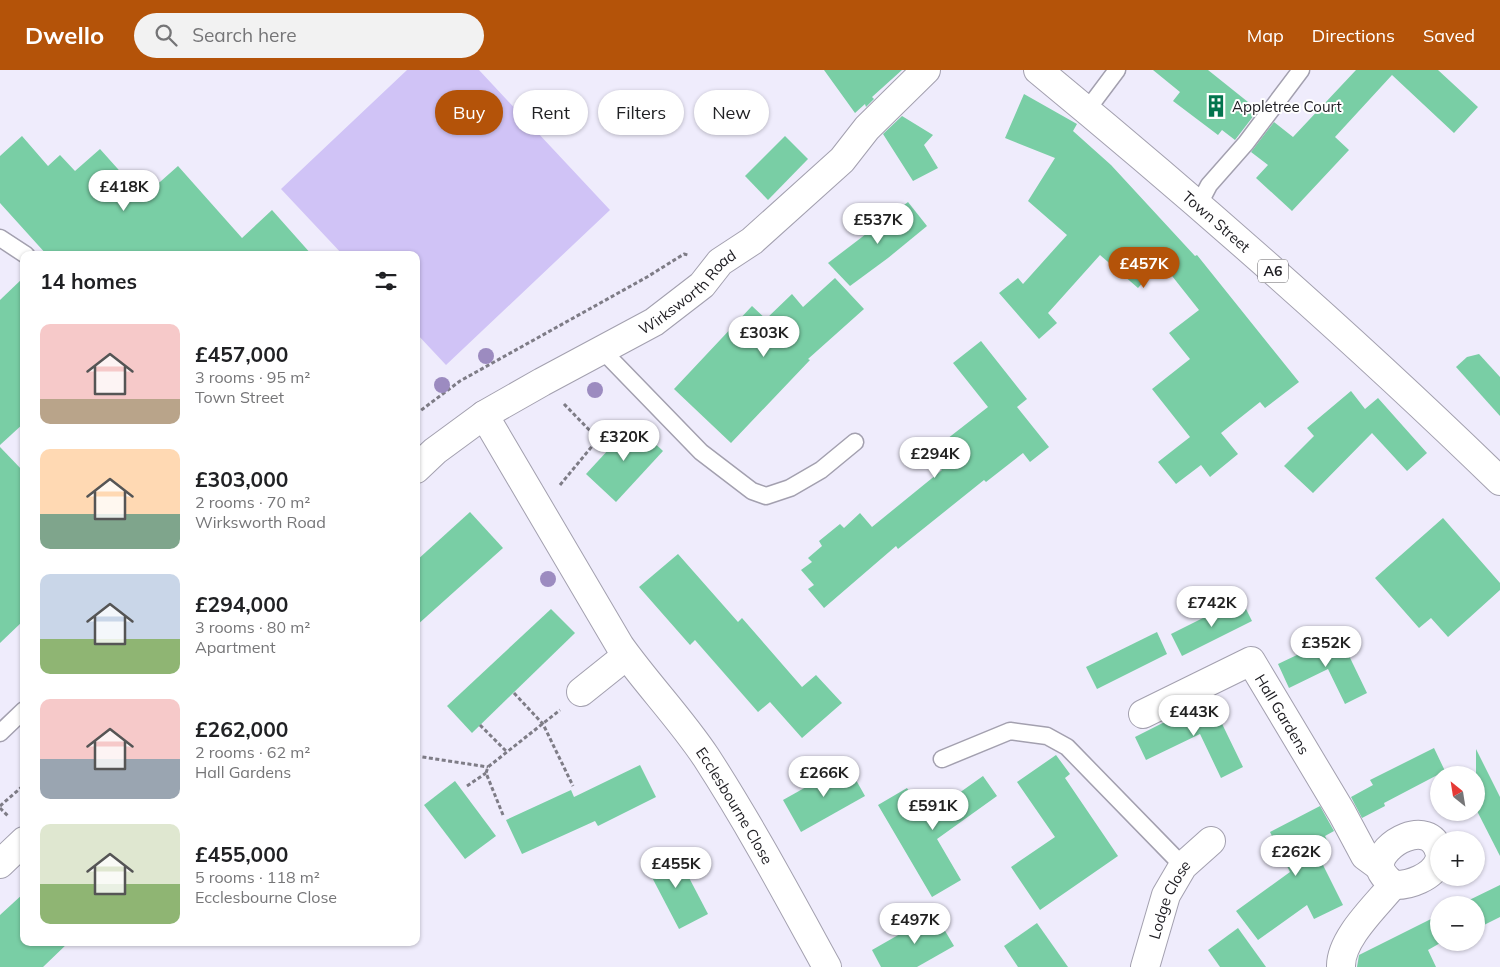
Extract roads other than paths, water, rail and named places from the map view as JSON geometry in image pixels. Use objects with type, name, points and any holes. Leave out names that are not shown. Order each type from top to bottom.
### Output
[{"type":"main road","name":"Wirksworth Road","points":[[420,465],[484,415],[654,322],[702,284],[720,262],[752,241],[842,160],[867,128],[926,70]]},
{"type":"main road","name":"Town Street","points":[[1038,70],[1135,150],[1411,394],[1500,481]]},
{"type":"main road","name":"Ecclesbourne Close","points":[[484,415],[626,656],[657,692],[705,756],[738,810],[827,967]]},
{"type":"main road","points":[[582,692],[626,656]]},
{"type":"main road","name":"Hall Gardens","points":[[1144,714],[1251,660],[1342,813],[1365,856],[1386,876]]},
{"type":"main road","points":[[1341,967],[1341,957],[1386,876],[1382,856],[1389,848],[1402,839],[1418,834],[1430,838]]},
{"type":"main road","name":"Lodge Close","points":[[1145,967],[1166,895],[1183,866],[1211,841]]},
{"type":"main road","points":[[0,864],[20,845]]},
{"type":"main road","points":[[1386,876],[1402,886],[1411,884],[1430,873]]},
{"type":"lane","points":[[1087,110],[1117,70]]},
{"type":"lane","points":[[1198,206],[1208,185],[1246,143],[1301,70]]},
{"type":"lane","points":[[0,238],[20,251]]},
{"type":"lane","points":[[602,350],[701,452],[752,491],[766,496],[790,488],[821,470],[855,442]]},
{"type":"lane","points":[[0,733],[20,714]]},
{"type":"lane","points":[[942,759],[1010,731],[1047,736],[1067,746],[1183,866]]},
{"type":"place","name":"Appletree Court","points":[[1216,106]]}]
